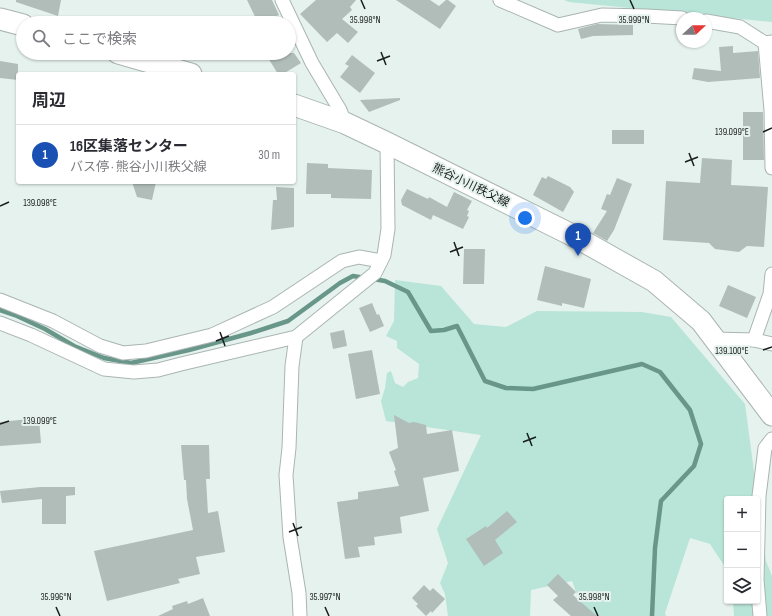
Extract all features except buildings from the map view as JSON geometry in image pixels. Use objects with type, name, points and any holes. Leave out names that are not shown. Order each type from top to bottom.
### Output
[{"type":"main road","points":[[0,19],[16,23]]},
{"type":"main road","points":[[142,60],[184,72]]},
{"type":"main road","name":"熊谷小川秩父線","points":[[296,106],[345,123],[387,143],[572,235],[654,281],[701,321],[772,415]]},
{"type":"street","points":[[282,0],[290,16]]},
{"type":"street","points":[[500,0],[558,25],[602,16],[676,18]]},
{"type":"street","points":[[712,22],[740,27],[769,43],[772,168]]},
{"type":"street","points":[[296,29],[312,63],[340,110],[345,123]]},
{"type":"street","points":[[0,323],[31,335],[104,370],[134,372],[158,370],[296,337],[317,318],[371,277],[381,261],[387,241],[388,229],[387,143]]},
{"type":"street","points":[[0,300],[53,321],[100,346],[123,353],[146,351],[212,334],[273,307],[342,261],[359,257],[381,261]]},
{"type":"street","points":[[754,340],[770,294],[772,274]]},
{"type":"street","points":[[296,337],[292,366],[289,448],[286,475],[290,536],[299,593],[300,616]]},
{"type":"street","points":[[714,339],[754,340],[772,344]]},
{"type":"street","points":[[760,616],[757,580],[759,496],[765,448],[772,439]]},
{"type":"green space","points":[[564,0],[772,0],[772,22],[712,16],[712,12],[676,13],[569,2]]},
{"type":"green space","points":[[395,280],[441,286],[474,324],[506,327],[537,311],[642,312],[671,317],[745,404],[757,496],[724,496],[724,565],[710,544],[690,538],[665,613],[666,616],[590,616],[576,592],[572,581],[531,590],[530,616],[448,616],[445,594],[440,583],[448,563],[437,529],[481,435],[386,421],[381,401],[387,373],[391,371],[395,383],[403,387],[408,382],[418,378],[419,364],[397,348],[397,341],[386,336],[394,321]]},
{"type":"green space","points":[[760,516],[766,561],[772,576],[772,616],[734,616],[733,604],[760,604]]},
{"type":"waterway","points":[[0,310],[45,329],[74,346],[104,358],[131,363],[189,350],[288,321],[340,283],[353,276],[365,278]]},
{"type":"waterway","points":[[373,279],[385,281],[408,292],[431,331],[444,330],[457,326],[485,381],[506,388],[533,389],[642,364],[660,372],[690,410],[701,444],[694,466],[661,501],[655,548],[652,616]]},
{"type":"place","name":"16区集落センター","points":[[578,256]]}]
